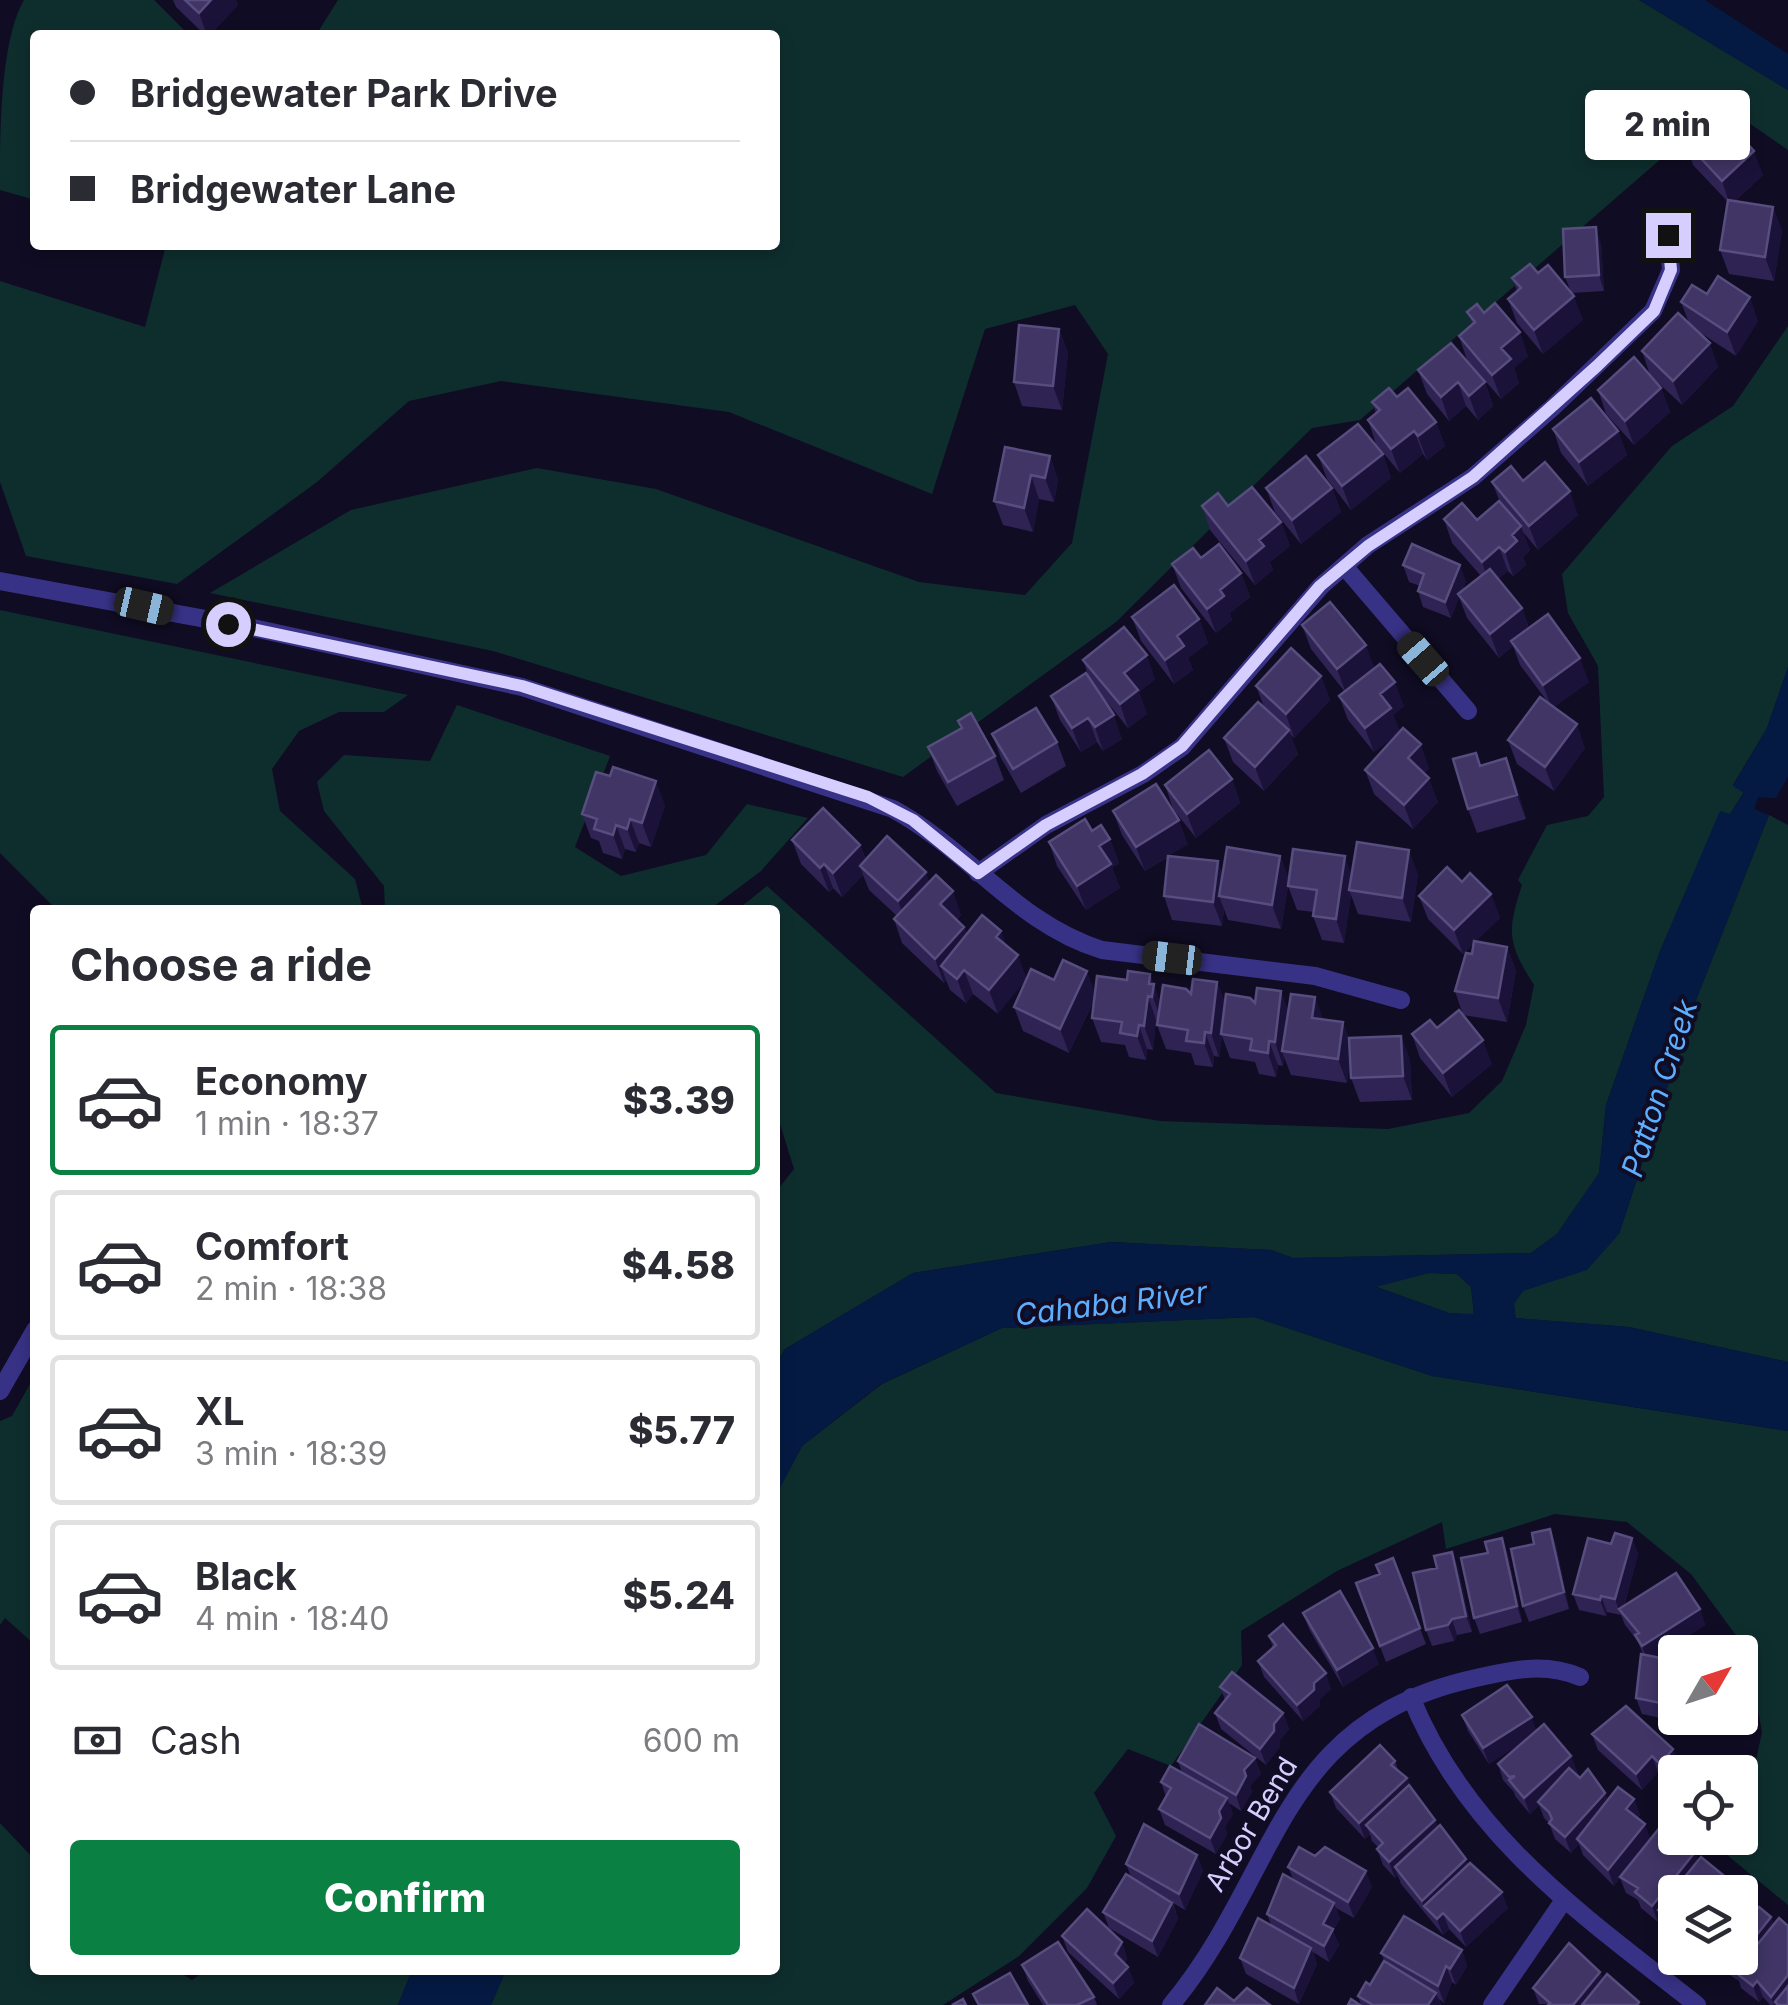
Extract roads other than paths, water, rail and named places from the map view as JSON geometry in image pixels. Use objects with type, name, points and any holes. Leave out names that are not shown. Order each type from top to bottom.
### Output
[{"type":"street","points":[[978,873],[1046,825],[1142,774],[1182,746],[1286,624],[1344,566],[1473,477],[1642,325],[1663,294],[1671,270],[1668,235]]},
{"type":"street","points":[[1344,566],[1468,711]]},
{"type":"street","points":[[0,581],[249,626],[522,686],[868,797],[913,820],[1046,927],[1090,946],[1315,976],[1401,1000]]},
{"type":"street","points":[[0,1391],[30,1339]]},
{"type":"street","name":"Arbor Bend","points":[[1171,2005],[1196,1971],[1308,1779],[1343,1739],[1411,1698],[1450,1684],[1540,1666],[1580,1678]]},
{"type":"street","points":[[1411,1698],[1437,1755],[1469,1803],[1510,1851],[1564,1900],[1698,2005]]},
{"type":"street","points":[[1492,2005],[1564,1900]]},
{"type":"water","points":[[1639,0],[1705,0],[1788,54],[1788,90]]},
{"type":"water","points":[[1788,667],[1788,777],[1776,798],[1758,797],[1754,809],[1769,815],[1696,1000],[1619,1234],[1587,1270],[1523,1291],[1514,1304],[1516,1318],[1629,1327],[1788,1362],[1788,1431],[1432,1376],[1254,1317],[1002,1328],[881,1384],[802,1446],[780,1488],[780,1358],[785,1349],[913,1273],[1111,1242],[1271,1250],[1293,1258],[1531,1253],[1557,1234],[1599,1173],[1606,1105],[1660,951],[1720,811],[1730,814],[1744,793],[1733,786],[1767,728]],"holes":[[[1429,1273],[1457,1274],[1471,1287],[1474,1314],[1449,1313],[1376,1287]]]},
{"type":"water","points":[[410,1975],[504,1975],[491,2005],[398,2005]]},
{"type":"water label","name":"Patton Creek","points":[[1659,1088]]},
{"type":"water label","name":"Cahaba River","points":[[1111,1303]]}]
